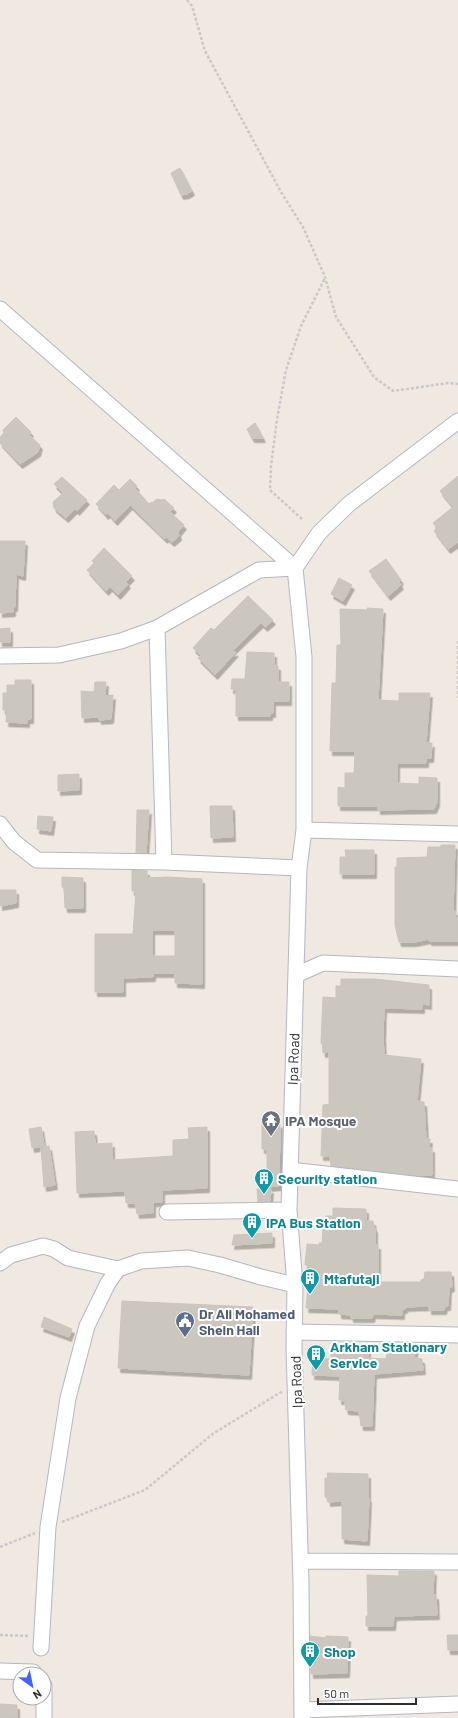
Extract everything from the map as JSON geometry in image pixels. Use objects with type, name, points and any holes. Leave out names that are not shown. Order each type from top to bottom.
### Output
[{"type":"street","points":[[3,318],[295,568]]},
{"type":"street","points":[[295,568],[320,533],[350,504],[458,421]]},
{"type":"street","points":[[0,656],[59,655],[121,641],[157,628],[259,570],[295,568]]},
{"type":"street","name":"Ipa Road","points":[[295,568],[304,657],[304,830],[298,868],[289,1210],[294,1285],[301,1561],[302,1714]]},
{"type":"street","points":[[157,628],[164,862]]},
{"type":"street","points":[[0,824],[14,842],[38,860],[164,862],[298,868]]},
{"type":"street","points":[[304,830],[458,834]]},
{"type":"street","points":[[296,975],[323,963],[458,969]]},
{"type":"street","points":[[290,1170],[458,1189]]},
{"type":"street","points":[[167,1212],[289,1210]]},
{"type":"street","points":[[0,1263],[11,1255],[43,1246],[54,1249],[68,1258],[118,1269],[141,1261],[188,1258],[294,1285]]},
{"type":"street","points":[[41,1648],[48,1527],[68,1398],[87,1326],[108,1283],[118,1269]]},
{"type":"street","points":[[294,1332],[458,1335]]},
{"type":"street","points":[[301,1561],[458,1562]]},
{"type":"street","points":[[0,1671],[12,1671]]},
{"type":"street","points":[[302,1714],[458,1704]]},
{"type":"street","points":[[44,1706],[44,1718]]},
{"type":"path","points":[[187,0],[192,6],[205,50],[281,192],[303,227],[325,278],[336,317],[374,377],[393,391],[448,383],[458,384]]},
{"type":"path","points":[[302,519],[270,490],[270,466],[276,419],[286,370],[301,326],[325,278]]},
{"type":"path","points":[[458,641],[458,698]]},
{"type":"path","points":[[0,1547],[145,1490],[214,1433],[271,1399],[296,1382]]},
{"type":"path","points":[[0,1635],[29,1636]]},
{"type":"building","points":[[180,168],[192,191],[181,195],[171,173]]},
{"type":"building","points":[[16,417],[31,432],[29,435],[40,445],[38,452],[20,464],[0,443],[0,437],[4,433],[3,430]]},
{"type":"building","points":[[255,423],[263,438],[252,438],[247,429]]},
{"type":"building","points":[[458,476],[458,542],[448,549],[434,531],[437,528],[433,523],[453,507],[440,491]]},
{"type":"building","points":[[62,477],[87,500],[77,511],[75,509],[66,518],[54,508],[53,502],[63,493],[54,484]]},
{"type":"building","points":[[130,479],[137,486],[135,488],[149,504],[157,499],[164,499],[174,508],[170,512],[184,525],[178,532],[179,536],[172,542],[166,537],[165,539],[130,505],[115,521],[108,513],[106,515],[96,504],[114,485],[119,490]]},
{"type":"building","points":[[0,541],[25,541],[23,576],[16,574],[15,607],[13,607],[13,612],[0,613]]},
{"type":"building","points":[[104,548],[132,576],[126,582],[128,584],[118,595],[110,587],[106,591],[87,570],[94,563],[92,561]]},
{"type":"building","points":[[386,559],[401,580],[399,582],[401,585],[388,596],[369,571]]},
{"type":"building","points":[[339,578],[352,585],[343,601],[331,594]]},
{"type":"building","points":[[248,596],[273,620],[265,627],[261,623],[231,652],[236,652],[215,675],[198,658],[201,656],[193,648],[211,628],[214,630]]},
{"type":"building","points":[[367,608],[383,609],[378,700],[399,701],[399,693],[430,693],[426,743],[432,743],[431,758],[426,758],[426,763],[397,763],[397,783],[419,784],[419,777],[437,778],[437,802],[434,809],[378,810],[378,806],[338,806],[338,787],[345,788],[345,773],[354,773],[355,751],[330,751],[332,683],[336,683],[337,645],[341,645],[340,609],[368,610]]},
{"type":"building","points":[[10,628],[10,642],[0,642],[0,629]]},
{"type":"building","points":[[247,652],[274,653],[274,665],[278,666],[278,682],[289,682],[289,701],[273,701],[273,713],[270,713],[270,716],[236,716],[236,689],[231,689],[232,679],[245,679]]},
{"type":"building","points":[[15,680],[31,680],[31,719],[27,719],[27,723],[6,722],[7,710],[3,710],[3,693],[7,693],[7,685],[15,685]]},
{"type":"building","points":[[95,682],[106,682],[105,696],[113,695],[111,719],[99,720],[99,717],[82,718],[81,691],[94,692]]},
{"type":"building","points":[[79,774],[79,790],[58,791],[58,775]]},
{"type":"building","points":[[210,806],[232,806],[233,837],[211,838]]},
{"type":"building","points":[[137,810],[149,810],[146,853],[136,853]]},
{"type":"building","points":[[38,816],[53,817],[51,831],[37,829]]},
{"type":"building","points":[[441,845],[455,845],[453,911],[455,911],[455,918],[458,918],[458,941],[429,941],[429,939],[415,942],[399,942],[395,925],[395,867],[397,867],[397,858],[427,857],[428,847],[441,847]]},
{"type":"building","points":[[345,850],[374,850],[374,874],[340,874],[340,857],[346,857]]},
{"type":"building","points":[[132,870],[147,871],[147,878],[167,877],[202,879],[202,984],[175,983],[175,973],[153,973],[153,977],[123,978],[123,992],[95,992],[95,934],[133,934],[136,891],[132,891]],"holes":[[[152,930],[175,930],[175,956],[152,956]]]},
{"type":"building","points":[[62,877],[83,878],[83,908],[65,908]]},
{"type":"building","points":[[0,890],[16,890],[16,903],[0,906]]},
{"type":"building","points":[[341,979],[375,979],[429,985],[429,1005],[422,1004],[422,1009],[384,1008],[383,1036],[384,1055],[421,1059],[417,1101],[424,1102],[426,1139],[430,1139],[429,1148],[432,1148],[432,1175],[412,1175],[331,1166],[330,1156],[321,1156],[323,1105],[329,1104],[329,1052],[323,1053],[321,1043],[323,997],[336,998],[336,986],[341,986]]},
{"type":"building","points":[[262,1123],[280,1124],[279,1186],[267,1187],[267,1149],[262,1149]]},
{"type":"building","points":[[41,1127],[44,1146],[32,1148],[29,1129]]},
{"type":"building","points":[[207,1127],[207,1188],[162,1190],[162,1202],[153,1202],[153,1213],[137,1214],[135,1203],[126,1203],[125,1191],[77,1193],[75,1132],[94,1131],[95,1144],[112,1143],[112,1160],[173,1156],[173,1140],[189,1139],[188,1128]]},
{"type":"building","points":[[49,1146],[55,1185],[44,1187],[41,1147]]},
{"type":"building","name":"Security station","points":[[257,1189],[271,1189],[270,1201],[258,1202]]},
{"type":"building","points":[[333,1208],[366,1209],[366,1221],[373,1221],[375,1228],[375,1245],[378,1245],[378,1282],[421,1282],[421,1280],[424,1279],[425,1272],[451,1272],[452,1287],[449,1288],[448,1306],[445,1306],[444,1310],[429,1310],[429,1306],[405,1307],[405,1309],[402,1309],[402,1315],[373,1314],[372,1318],[351,1318],[351,1315],[339,1314],[339,1309],[306,1308],[310,1266],[305,1265],[307,1244],[319,1245],[319,1243],[322,1243],[323,1227],[325,1227],[326,1216],[333,1216]]},
{"type":"building","name":"IPA Bus Station","points":[[272,1233],[272,1243],[232,1245],[234,1235]]},
{"type":"building","name":"Dr Ali Mohamed Shein Hall","points":[[122,1301],[253,1307],[249,1375],[118,1368]]},
{"type":"building","points":[[44,1317],[72,1329],[69,1337],[41,1327]]},
{"type":"building","points":[[348,1346],[368,1347],[368,1358],[386,1359],[388,1346],[416,1346],[414,1358],[422,1359],[423,1370],[374,1374],[372,1426],[361,1426],[359,1411],[346,1410],[344,1400],[339,1400],[340,1376],[312,1375],[313,1358],[331,1359],[331,1354],[334,1354],[335,1350],[348,1350]]},
{"type":"building","points":[[327,1473],[368,1474],[369,1498],[367,1541],[342,1539],[342,1501],[328,1502],[328,1498],[325,1497],[325,1478],[328,1478]]},
{"type":"building","points":[[399,1571],[434,1571],[433,1595],[436,1595],[437,1615],[394,1616],[393,1626],[366,1626],[366,1616],[368,1616],[367,1575],[399,1576]]},
{"type":"building","points":[[447,1635],[458,1635],[458,1650],[448,1650]]},
{"type":"building","points":[[310,1636],[326,1638],[326,1636],[348,1637],[347,1673],[311,1674]]},
{"type":"building","points":[[0,1704],[17,1706],[17,1718],[0,1718]]},
{"type":"place","name":"IPA Mosque","points":[[271,1137]]},
{"type":"place","name":"Security station","points":[[264,1195]]},
{"type":"place","name":"IPA Bus Station","points":[[252,1239]]},
{"type":"place","name":"Mtafutaji","points":[[310,1295]]},
{"type":"place","name":"Dr Ali Mohamed Shein Hall","points":[[185,1338]]},
{"type":"place","name":"Arkham Stationary Service","points":[[316,1371]]},
{"type":"place","name":"Shop","points":[[310,1668]]}]
